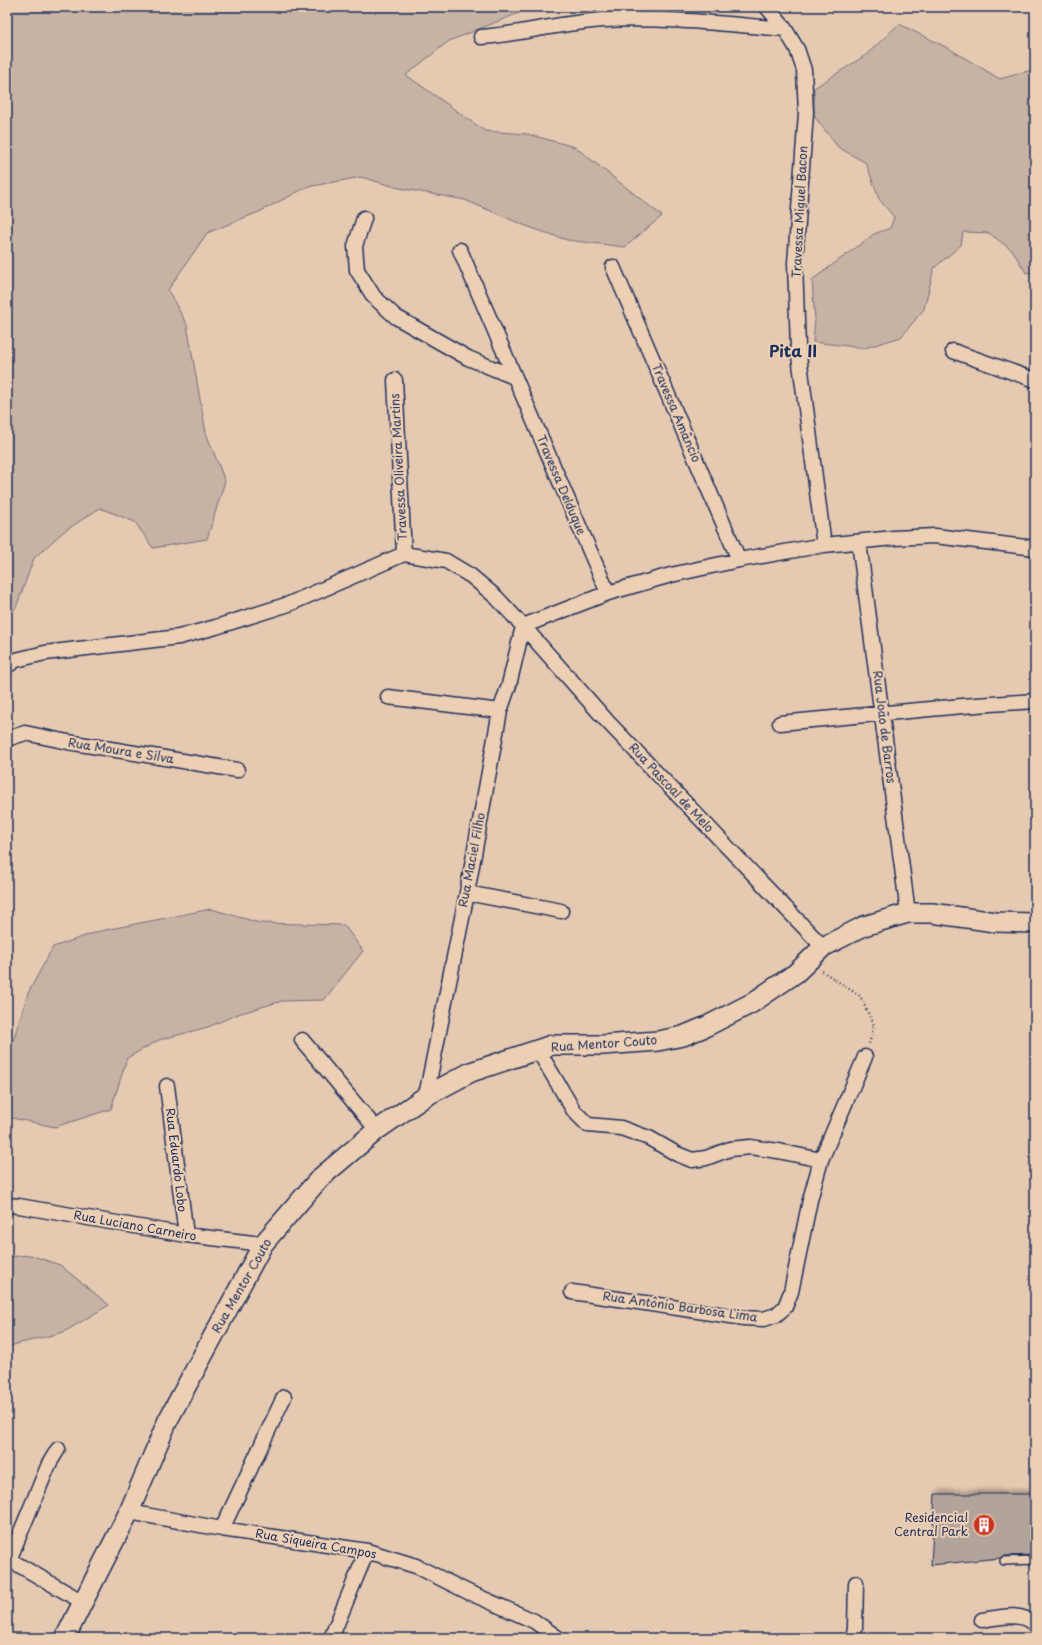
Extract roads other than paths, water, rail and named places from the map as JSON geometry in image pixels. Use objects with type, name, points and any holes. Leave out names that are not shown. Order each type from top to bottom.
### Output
[{"type":"street","name":"Travessa Miguel Bacon","points":[[767,7],[785,29],[797,49],[804,70],[806,113],[794,263],[798,348],[824,545]]},
{"type":"street","points":[[481,37],[499,36],[566,24],[605,20],[649,19],[785,29]]},
{"type":"street","points":[[364,218],[355,246],[357,270],[374,297],[396,317],[468,358],[514,377]]},
{"type":"street","name":"Travessa Delduque","points":[[460,250],[608,593]]},
{"type":"street","name":"Travessa Amâncio","points":[[613,267],[739,560]]},
{"type":"street","points":[[953,351],[1035,380]]},
{"type":"street","name":"Travessa Oliveira Martins","points":[[394,380],[404,554]]},
{"type":"street","points":[[523,626],[608,593],[671,575],[739,560],[824,545],[894,538],[935,536],[1035,548]]},
{"type":"street","name":"Rua João de Barros","points":[[859,542],[908,913]]},
{"type":"street","points":[[7,666],[16,660],[45,653],[179,637],[216,627],[289,604],[404,554]]},
{"type":"street","name":"Rua Pascoal de Melo","points":[[404,554],[446,561],[471,576],[491,593],[523,626],[606,720],[822,946]]},
{"type":"street","name":"Rua Maciel Filho","points":[[426,1096],[467,893],[500,711],[509,685],[523,626]]},
{"type":"street","points":[[388,697],[500,711]]},
{"type":"street","points":[[780,723],[962,706],[1035,701]]},
{"type":"street","name":"Rua Moura e Silva","points":[[7,739],[24,733],[68,742],[237,770]]},
{"type":"street","points":[[467,893],[561,911]]},
{"type":"street","name":"Rua Mentor Couto","points":[[66,1638],[82,1602],[129,1512],[168,1420],[263,1244],[320,1178],[377,1130],[426,1096],[471,1072],[552,1045],[658,1041],[683,1036],[707,1026],[752,1003],[796,973],[822,946],[864,926],[908,913],[932,913],[995,922],[1035,923]]},
{"type":"street","points":[[302,1040],[377,1130]]},
{"type":"street","points":[[538,1050],[571,1106],[588,1125],[621,1128],[649,1138],[677,1154],[692,1160],[706,1158],[730,1149],[750,1147],[821,1160]]},
{"type":"street","name":"Rua Antônio Barbosa Lima","points":[[572,1292],[744,1318],[764,1319],[776,1315],[785,1307],[791,1292],[810,1200],[821,1160],[865,1057]]},
{"type":"street","name":"Rua Eduardo Lobo","points":[[167,1086],[186,1235]]},
{"type":"street","name":"Rua Luciano Carneiro","points":[[7,1205],[186,1235],[263,1244]]},
{"type":"street","points":[[222,1529],[284,1397]]},
{"type":"street","points":[[58,1448],[49,1464],[9,1562],[82,1602]]},
{"type":"street","name":"Rua Siqueira Campos","points":[[129,1512],[222,1529],[367,1550],[416,1566],[468,1592],[534,1621],[558,1638]]},
{"type":"street","points":[[330,1638],[367,1550]]},
{"type":"street","points":[[853,1638],[855,1628],[856,1583]]},
{"type":"street","points":[[982,1620],[1015,1616],[1025,1617],[1035,1625]]},
{"type":"lane","points":[[1004,1561],[1035,1560]]},
{"type":"place","name":"Residencial Central Park","points":[[984,1525]]},
{"type":"district","name":"Pita II","points":[[793,351]]}]
